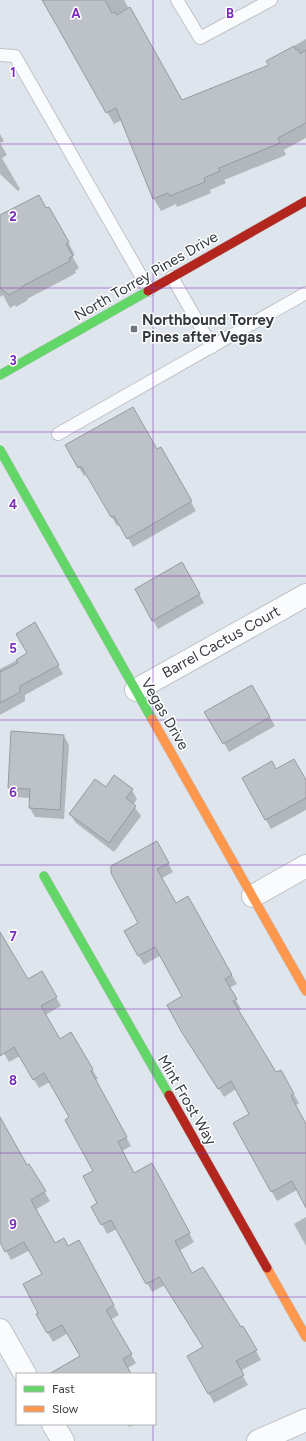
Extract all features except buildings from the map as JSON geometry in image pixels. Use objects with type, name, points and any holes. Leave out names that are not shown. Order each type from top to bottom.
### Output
[{"type":"main road","name":"North Torrey Pines Drive","points":[[0,374],[306,201]]},
{"type":"main road","name":"Vegas Drive","points":[[0,450],[306,990]]},
{"type":"main road","name":"Mint Frost Way","points":[[44,876],[306,1337]]},
{"type":"street","name":"Barrel Cactus Court","points":[[136,690],[306,595]]},
{"type":"street","points":[[253,896],[306,866]]},
{"type":"street","points":[[0,1330],[24,1373]]},
{"type":"street","points":[[258,1441],[306,1420]]},
{"type":"street","points":[[54,1425],[63,1441]]},
{"type":"lane","points":[[177,0],[200,38],[271,0]]},
{"type":"lane","points":[[0,55],[15,56],[149,290]]},
{"type":"lane","points":[[172,277],[212,347]]},
{"type":"lane","points":[[58,434],[306,293]]},
{"type":"traffic: fast","points":[[0,375],[148,291]]},
{"type":"traffic: fast","points":[[0,450],[152,719]]},
{"type":"traffic: fast","points":[[44,876],[169,1095]]},
{"type":"traffic: slow","points":[[152,719],[306,991]]},
{"type":"traffic: slow","points":[[267,1268],[306,1337]]},
{"type":"traffic: jam","points":[[148,291],[306,201]]},
{"type":"traffic: jam","points":[[169,1095],[267,1268]]},
{"type":"place","name":"Northbound Torrey Pines after Vegas","points":[[134,329]]}]
